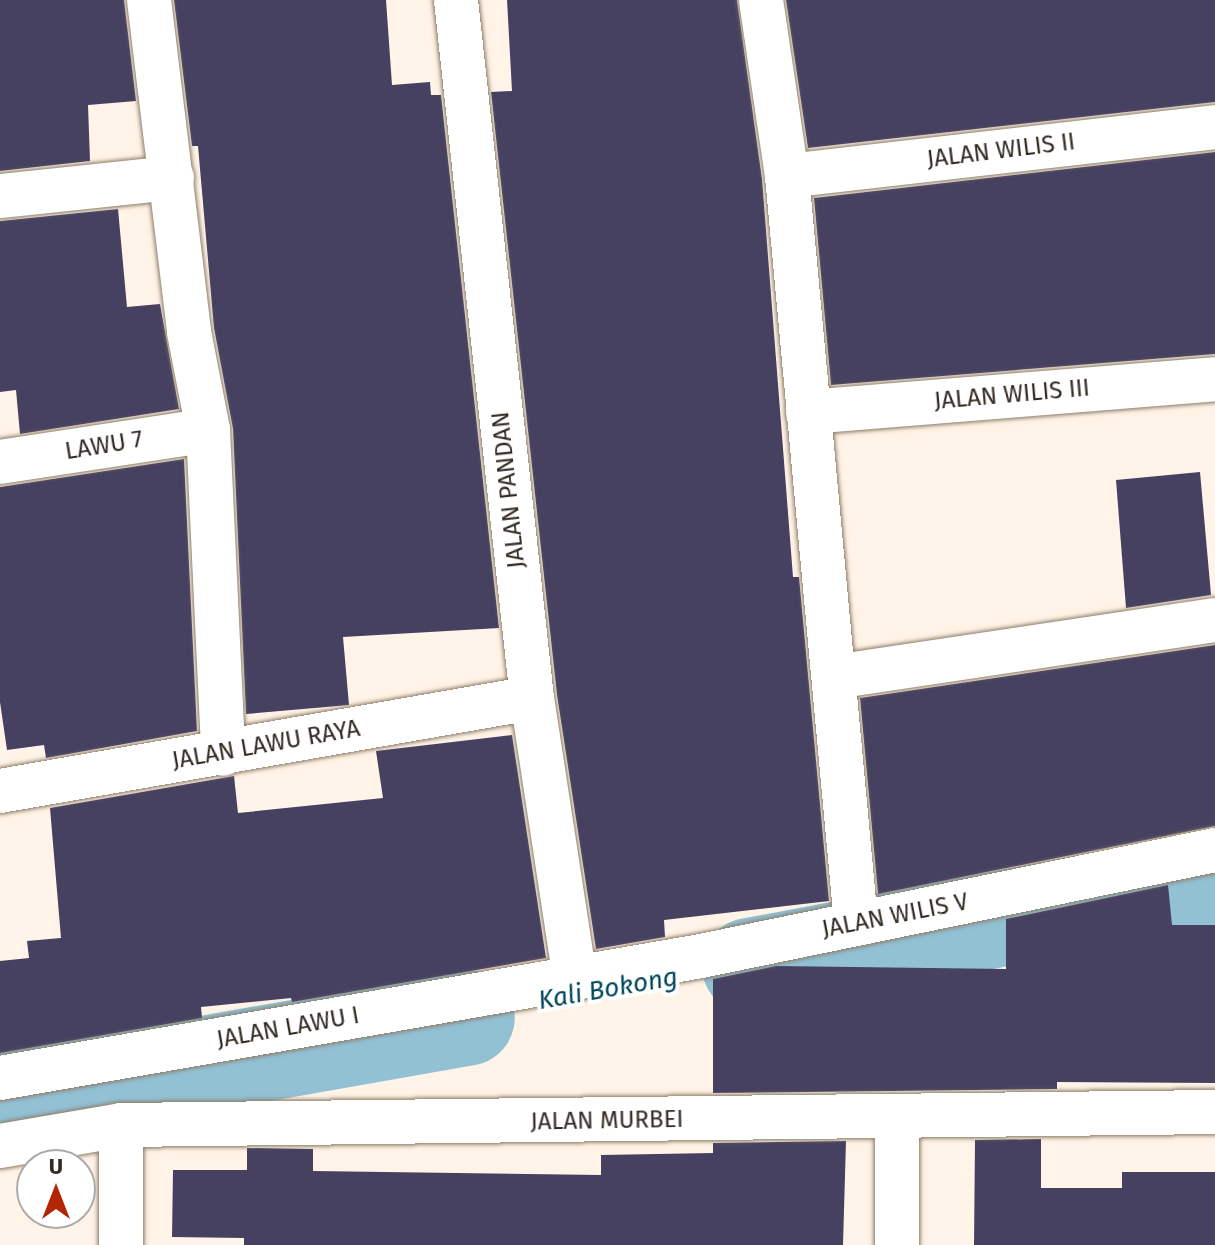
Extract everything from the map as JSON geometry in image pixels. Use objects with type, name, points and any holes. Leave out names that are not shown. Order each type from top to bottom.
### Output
[{"type":"street","points":[[149,0],[189,332],[208,430],[223,754]]},
{"type":"street","name":"JALAN PANDAN","points":[[456,0],[532,698],[575,979]]},
{"type":"street","points":[[761,0],[787,176],[856,923]]},
{"type":"street","name":"JALAN WILIS II","points":[[787,176],[1215,127]]},
{"type":"street","points":[[0,196],[172,178]]},
{"type":"street","name":"JALAN WILIS III","points":[[808,412],[1215,379]]},
{"type":"street","name":"LAWU 7","points":[[0,462],[208,430]]},
{"type":"street","points":[[834,677],[1215,620]]},
{"type":"street","name":"JALAN LAWU RAYA","points":[[0,791],[532,698]]},
{"type":"street","name":"JALAN WILIS V","points":[[575,979],[1215,850]]},
{"type":"street","name":"JALAN LAWU I","points":[[0,1078],[575,979]]},
{"type":"street","name":"JALAN MURBEI","points":[[0,1146],[121,1125],[1215,1112]]},
{"type":"street","points":[[897,1118],[897,1245]]},
{"type":"street","points":[[121,1125],[121,1245]]},
{"type":"building","points":[[0,0],[124,0],[136,101],[88,105],[90,161],[0,171]]},
{"type":"building","points":[[174,0],[386,0],[392,85],[430,82],[431,95],[441,95],[499,628],[343,637],[349,705],[246,714],[233,429],[214,328],[198,146],[192,146]]},
{"type":"building","points":[[507,0],[737,0],[762,179],[793,577],[799,577],[829,901],[664,920],[665,937],[596,949],[557,695],[491,92],[512,91]]},
{"type":"building","points":[[786,0],[1215,0],[1215,102],[808,148]]},
{"type":"building","points":[[1215,152],[1215,354],[831,385],[814,198]]},
{"type":"building","points":[[118,209],[127,307],[160,304],[179,409],[20,434],[16,390],[0,392],[0,221]]},
{"type":"building","points":[[184,459],[197,731],[46,758],[44,745],[7,750],[0,702],[0,487]]},
{"type":"building","points":[[1200,472],[1211,595],[1126,608],[1116,480]]},
{"type":"building","points":[[1215,645],[1215,826],[878,894],[860,698]]},
{"type":"building","points":[[512,735],[546,958],[292,1002],[291,998],[201,1007],[202,1018],[0,1053],[0,961],[29,958],[27,941],[61,938],[50,808],[234,776],[238,813],[383,798],[376,751]]},
{"type":"building","points":[[1168,885],[1172,925],[1215,925],[1215,1083],[1057,1082],[1057,1089],[713,1093],[713,979],[776,966],[1006,969],[1006,919]]},
{"type":"building","points":[[1041,1139],[1041,1188],[1122,1188],[1122,1172],[1215,1172],[1215,1245],[974,1245],[975,1140]]},
{"type":"building","points":[[846,1141],[843,1245],[244,1245],[244,1238],[172,1237],[173,1170],[247,1170],[247,1148],[313,1149],[313,1171],[601,1175],[601,1155],[713,1153],[713,1143]]},
{"type":"waterway","name":"Kali Bokong","points":[[750,966],[1215,878]]},
{"type":"waterway","name":"Kali Bokong","points":[[0,1100],[467,1018]]}]
